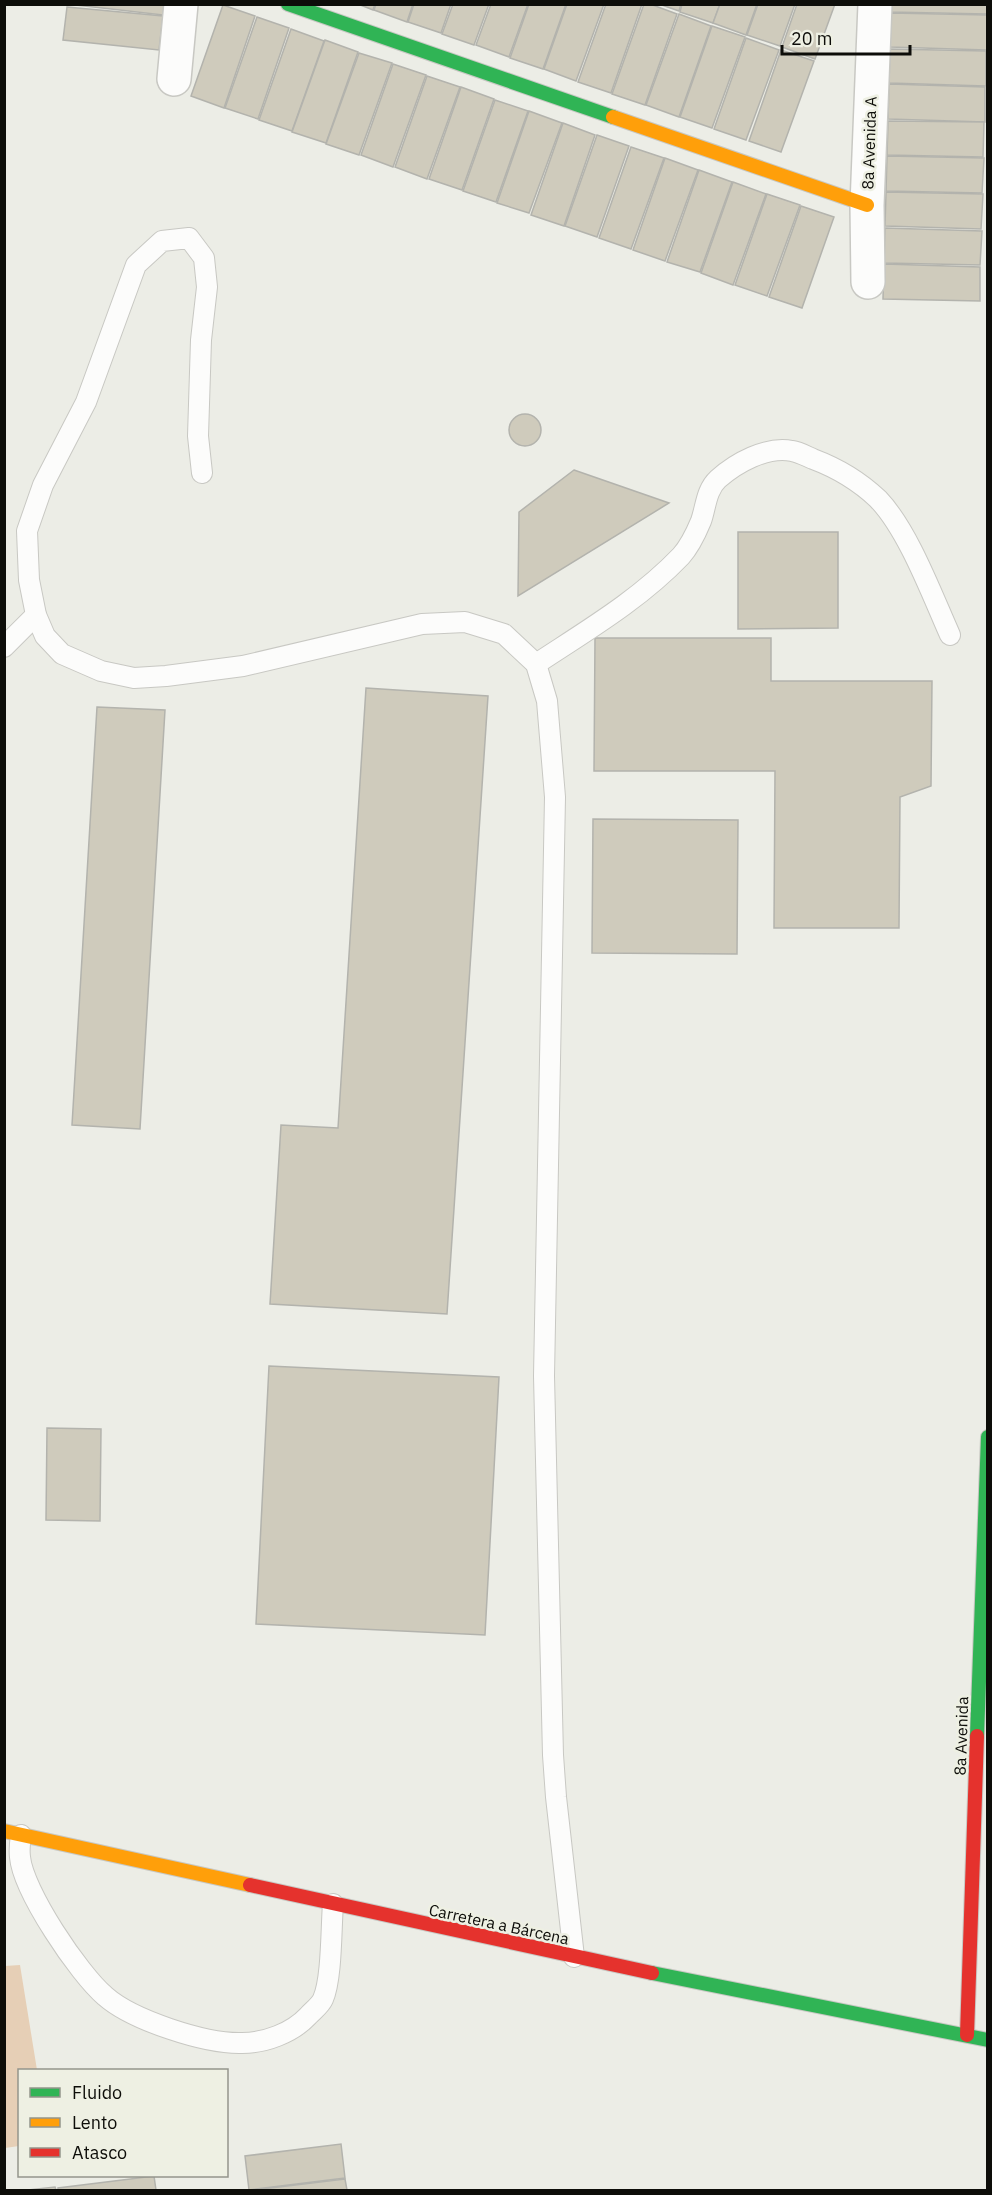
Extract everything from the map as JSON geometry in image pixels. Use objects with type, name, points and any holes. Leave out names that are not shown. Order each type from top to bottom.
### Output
[{"type":"street","points":[[174,79],[181,4]]},
{"type":"street","points":[[288,4],[867,206]]},
{"type":"street","name":"8a Avenida A","points":[[868,282],[867,206],[875,4]]},
{"type":"street","name":"8a Avenida","points":[[967,2036],[987,1437]]},
{"type":"street","name":"Carretera a Bárcena","points":[[13,1833],[574,1957],[987,2040]]},
{"type":"lane","points":[[202,473],[198,436],[201,339],[207,287],[204,258],[189,238],[162,241],[136,265],[86,402],[43,485],[27,531],[29,580],[36,615],[45,636],[62,654],[101,671],[134,678],[243,666],[422,624],[465,622],[504,634],[536,664],[547,701],[555,797],[544,1376],[553,1755],[574,1957]]},
{"type":"lane","points":[[536,664],[642,592],[682,555],[694,538],[706,500],[715,481],[732,468],[772,451],[792,451],[832,467],[848,476],[878,500],[909,546],[951,635]]},
{"type":"lane","points":[[4,646],[36,615]]},
{"type":"lane","points":[[13,1833],[30,1888],[85,1976],[106,1997],[133,2015],[196,2037],[241,2043],[273,2038],[301,2023],[322,2001],[327,1982],[333,1904]]},
{"type":"shaded area","points":[[20,1965],[37,2069],[18,2069],[18,2146],[5,2148],[5,1966]]},
{"type":"building","points":[[67,4],[164,4],[163,15]]},
{"type":"building","points":[[358,4],[375,4],[373,10]]},
{"type":"building","points":[[376,4],[413,4],[407,22],[374,10]]},
{"type":"building","points":[[414,4],[451,4],[441,33],[408,22]]},
{"type":"building","points":[[453,4],[489,4],[474,45],[442,34]]},
{"type":"building","points":[[491,4],[528,4],[509,57],[476,45]]},
{"type":"building","points":[[529,4],[566,4],[543,69],[510,58]]},
{"type":"building","points":[[567,4],[604,4],[576,81],[544,69]]},
{"type":"building","points":[[606,4],[642,4],[611,93],[578,82]]},
{"type":"building","points":[[644,4],[677,14],[645,105],[612,94]]},
{"type":"building","points":[[659,4],[681,4],[679,11]]},
{"type":"building","points":[[682,4],[720,4],[713,23],[680,12]]},
{"type":"building","points":[[720,4],[757,4],[746,35],[713,23]]},
{"type":"building","points":[[758,4],[795,4],[780,46],[747,35]]},
{"type":"building","points":[[797,4],[835,4],[815,59],[782,47]]},
{"type":"building","points":[[891,4],[988,4],[987,14],[890,12]]},
{"type":"building","points":[[223,5],[255,16],[224,108],[191,96]]},
{"type":"building","points":[[67,7],[163,16],[159,50],[63,40]]},
{"type":"building","points":[[891,13],[987,15],[987,50],[890,47]]},
{"type":"building","points":[[679,14],[711,26],[679,117],[646,105]]},
{"type":"building","points":[[257,17],[289,28],[258,119],[225,108]]},
{"type":"building","points":[[712,26],[745,37],[712,128],[680,117]]},
{"type":"building","points":[[291,29],[324,41],[292,131],[259,120]]},
{"type":"building","points":[[746,38],[779,50],[746,140],[714,129]]},
{"type":"building","points":[[325,40],[358,52],[326,143],[292,132]]},
{"type":"building","points":[[890,49],[986,51],[986,86],[889,83]]},
{"type":"building","points":[[781,50],[814,61],[781,152],[749,141]]},
{"type":"building","points":[[359,53],[392,63],[359,155],[326,144]]},
{"type":"building","points":[[393,64],[426,75],[393,167],[361,155]]},
{"type":"building","points":[[427,76],[460,87],[427,179],[395,167]]},
{"type":"building","points":[[889,84],[985,87],[985,122],[888,119]]},
{"type":"building","points":[[461,87],[494,99],[462,190],[429,179]]},
{"type":"building","points":[[495,100],[528,111],[496,202],[463,191]]},
{"type":"building","points":[[529,111],[562,123],[529,213],[497,203]]},
{"type":"building","points":[[888,121],[984,122],[983,157],[887,155]]},
{"type":"building","points":[[563,123],[595,135],[564,226],[531,215]]},
{"type":"building","points":[[597,135],[629,146],[597,237],[565,226]]},
{"type":"building","points":[[631,147],[664,158],[631,249],[599,238]]},
{"type":"building","points":[[887,156],[984,158],[982,193],[886,191]]},
{"type":"building","points":[[665,158],[698,170],[665,261],[633,250]]},
{"type":"building","points":[[699,170],[732,182],[700,272],[667,262]]},
{"type":"building","points":[[733,182],[766,194],[733,285],[701,273]]},
{"type":"building","points":[[886,192],[983,194],[981,229],[885,226]]},
{"type":"building","points":[[767,194],[800,205],[767,296],[735,285]]},
{"type":"building","points":[[801,206],[834,217],[802,308],[769,297]]},
{"type":"building","points":[[885,228],[982,231],[980,265],[884,263]]},
{"type":"building","points":[[884,264],[980,267],[980,301],[883,299]]},
{"type":"building","points":[[525,414],[536,419],[541,430],[536,441],[525,446],[514,441],[509,430],[514,419]]},
{"type":"building","points":[[574,470],[669,503],[518,596],[519,512]]},
{"type":"building","points":[[738,532],[838,532],[838,628],[738,629]]},
{"type":"building","points":[[595,638],[771,638],[771,681],[932,681],[931,786],[900,797],[899,928],[774,928],[775,771],[594,771]]},
{"type":"building","points":[[366,688],[488,696],[447,1314],[270,1304],[281,1125],[338,1128]]},
{"type":"building","points":[[97,707],[165,710],[140,1129],[72,1125]]},
{"type":"building","points":[[593,819],[738,820],[737,954],[592,953]]},
{"type":"building","points":[[269,1366],[499,1377],[485,1635],[256,1624]]},
{"type":"building","points":[[47,1428],[101,1429],[100,1521],[46,1520]]},
{"type":"building","points":[[341,2144],[345,2178],[249,2190],[245,2156]]},
{"type":"building","points":[[154,2177],[156,2190],[58,2190],[58,2188]]},
{"type":"building","points":[[345,2179],[347,2190],[253,2190]]},
{"type":"building","points":[[55,2187],[56,2190],[28,2190]]},
{"type":"traffic: fast","points":[[288,4],[613,117]]},
{"type":"traffic: fast","points":[[977,1736],[988,1437]]},
{"type":"traffic: fast","points":[[652,1973],[988,2040]]},
{"type":"traffic: slow","points":[[613,117],[867,205]]},
{"type":"traffic: slow","points":[[4,1831],[250,1885]]},
{"type":"traffic: jam","points":[[967,2035],[977,1736]]},
{"type":"traffic: jam","points":[[250,1885],[652,1973]]}]
